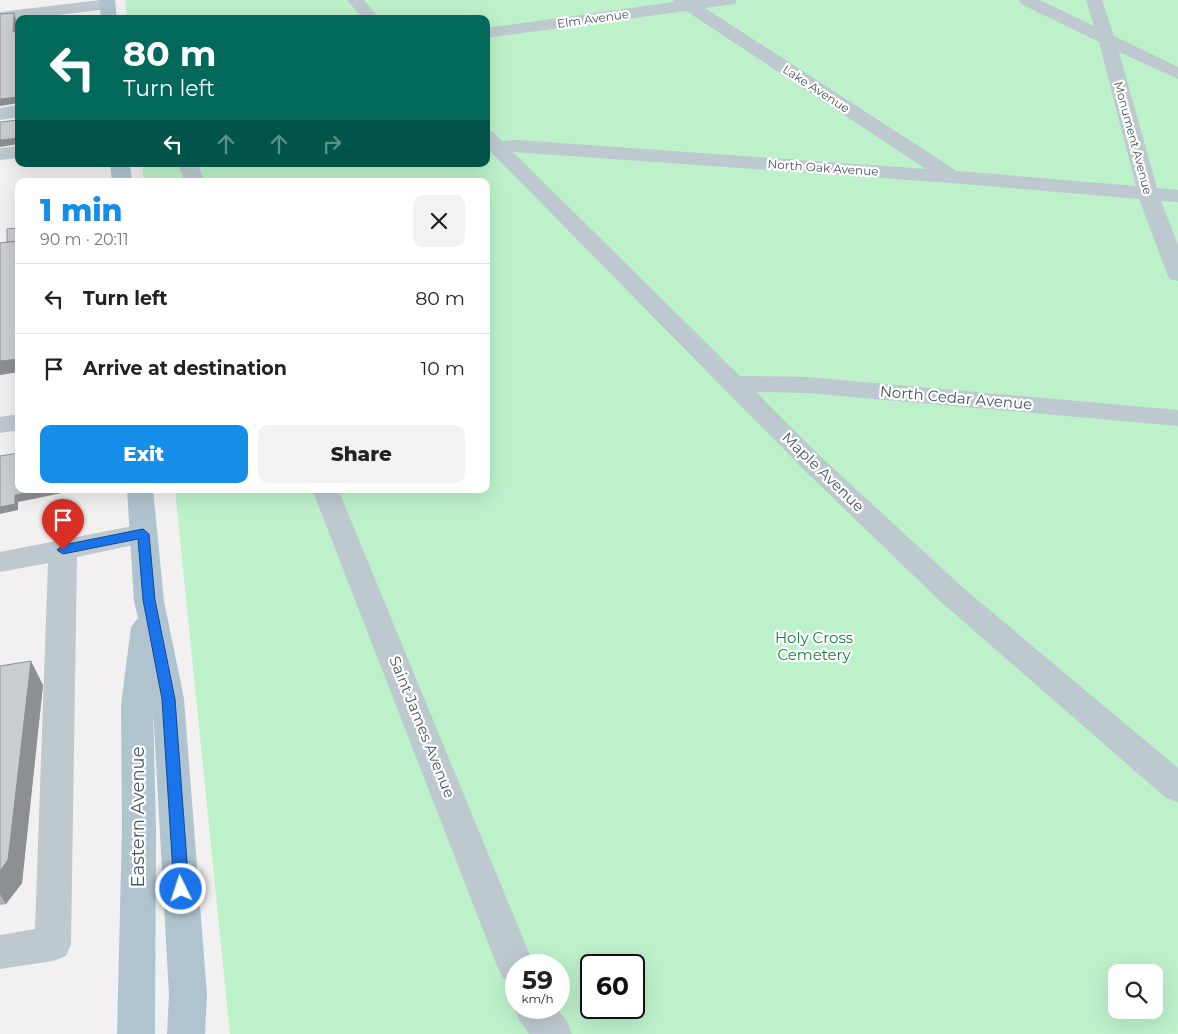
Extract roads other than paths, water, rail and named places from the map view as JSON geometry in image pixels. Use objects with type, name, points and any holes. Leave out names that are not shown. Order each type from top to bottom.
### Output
[{"type":"main road","name":"Eastern Avenue","points":[[140,493],[149,600],[168,699],[188,995],[186,1034]]},
{"type":"main road","name":"Eastern Avenue","points":[[136,1034],[139,828],[137,705],[149,600]]},
{"type":"lane","points":[[0,3],[27,0]]},
{"type":"lane","points":[[354,0],[368,15]]},
{"type":"lane","name":"Elm Avenue","points":[[490,32],[686,3],[729,0]]},
{"type":"lane","points":[[1027,0],[1178,74]]},
{"type":"lane","name":"Monument Avenue","points":[[1094,0],[1148,194],[1178,274]]},
{"type":"lane","name":"Lake Avenue","points":[[686,3],[951,177]]},
{"type":"lane","points":[[24,15],[108,8]]},
{"type":"lane","points":[[0,17],[15,16]]},
{"type":"lane","points":[[0,114],[15,112]]},
{"type":"lane","name":"North Oak Avenue","points":[[492,141],[518,146],[951,177],[1178,196]]},
{"type":"lane","name":"Maple Avenue","points":[[492,141],[811,462],[950,594],[1178,788]]},
{"type":"lane","points":[[0,154],[15,152]]},
{"type":"lane","name":"North Cedar Avenue","points":[[734,384],[807,385],[1178,418]]},
{"type":"lane","points":[[0,425],[15,423]]},
{"type":"lane","name":"Saint James Avenue","points":[[327,493],[511,954]]},
{"type":"lane","points":[[0,562],[143,534]]},
{"type":"lane","points":[[0,952],[53,944],[63,550]]},
{"type":"lane","points":[[541,1019],[552,1034]]},
{"type":"park label","name":"Holy Cross Cemetery","points":[[814,646]]}]
